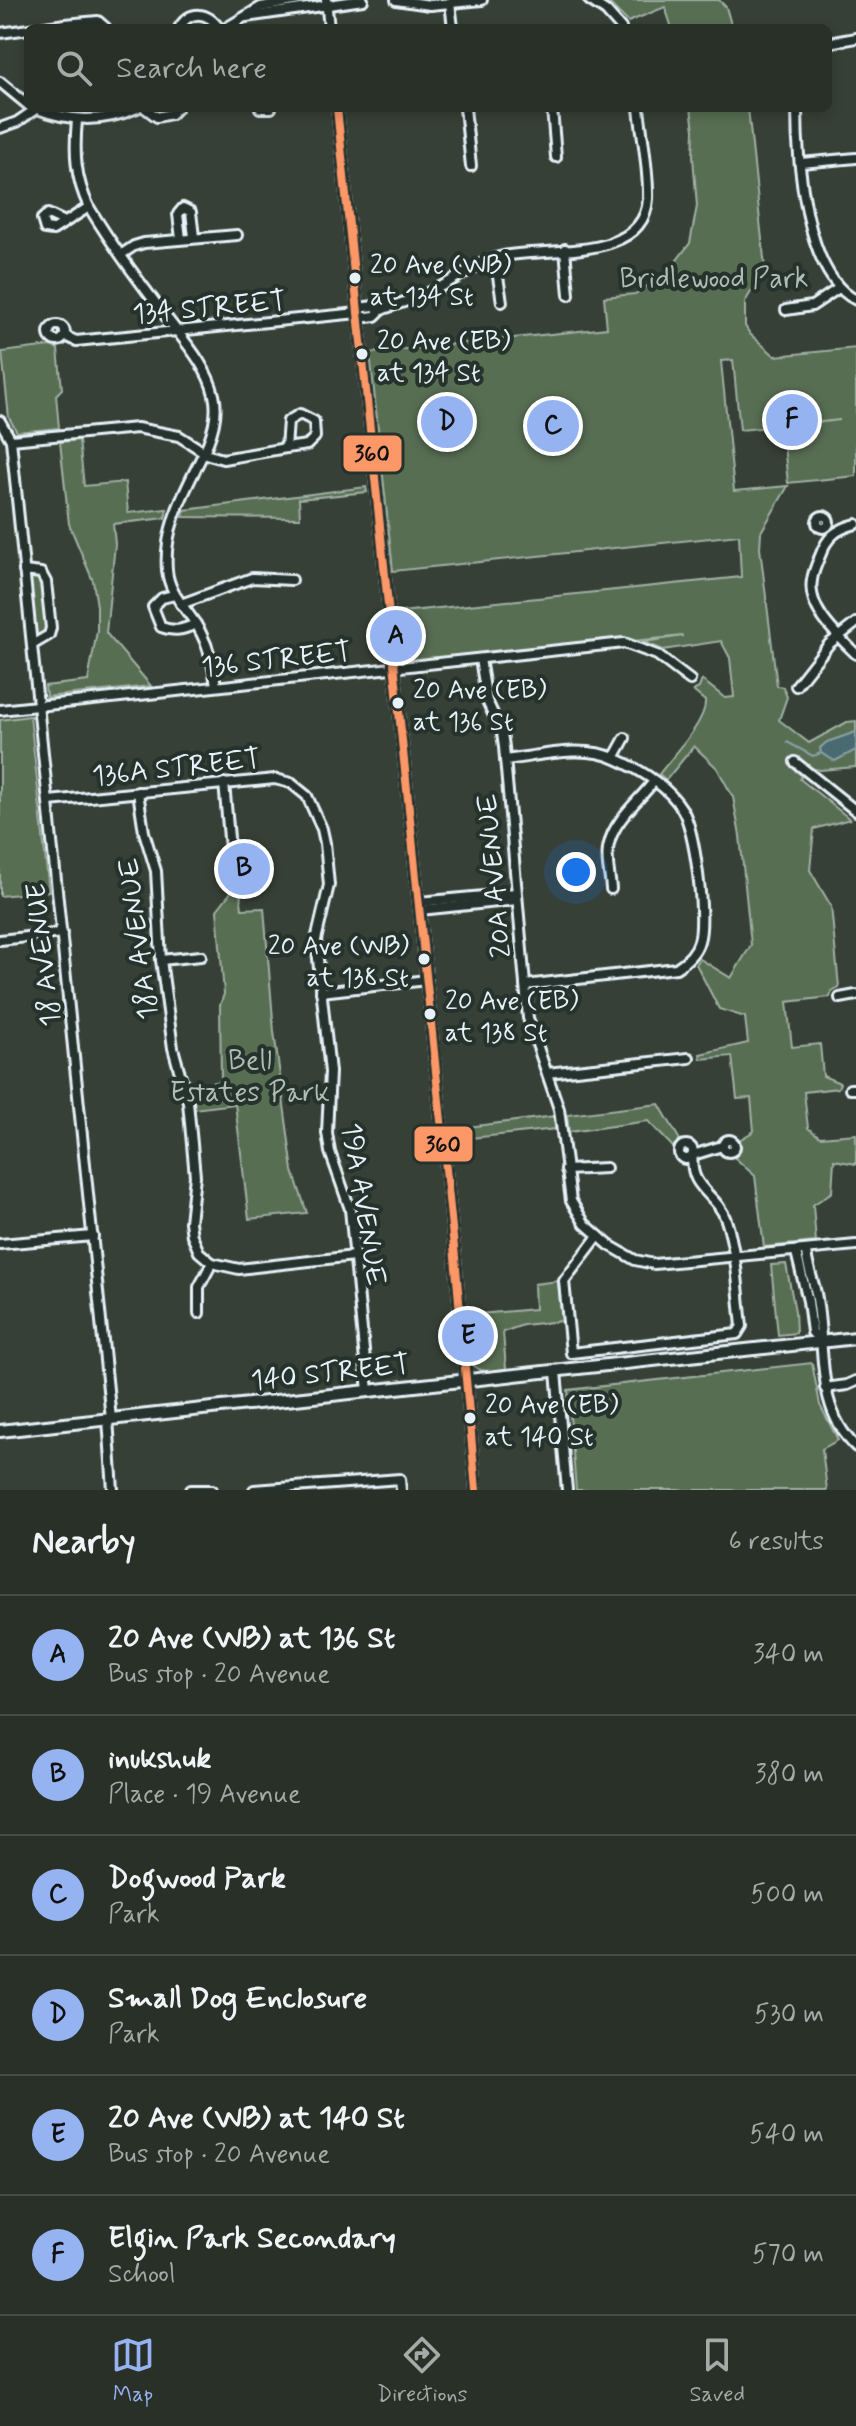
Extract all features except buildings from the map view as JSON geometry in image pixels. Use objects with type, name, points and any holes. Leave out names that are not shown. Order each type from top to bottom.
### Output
[{"type":"main road","name":"140 STREET","points":[[0,1431],[856,1338]]},
{"type":"street","points":[[233,24],[261,7],[348,4],[352,0],[363,0]]},
{"type":"street","points":[[396,0],[430,5],[482,0]]},
{"type":"street","points":[[589,0],[618,24]]},
{"type":"street","points":[[326,3],[329,24]]},
{"type":"street","points":[[450,3],[453,24]]},
{"type":"street","points":[[182,24],[185,19],[198,14],[210,18],[215,24]]},
{"type":"street","points":[[76,24],[98,21],[101,24]]},
{"type":"street","points":[[0,33],[24,30]]},
{"type":"street","points":[[832,42],[856,38]]},
{"type":"street","points":[[0,82],[24,102]]},
{"type":"street","points":[[0,128],[17,122],[31,112]]},
{"type":"street","points":[[50,112],[77,120],[106,118],[125,112]]},
{"type":"street","points":[[150,112],[157,117],[173,112]]},
{"type":"street","points":[[337,112],[476,1490]]},
{"type":"street","points":[[465,112],[471,166]]},
{"type":"street","points":[[554,112],[556,157]]},
{"type":"street","name":"134 STREET","points":[[65,336],[76,341],[358,313],[374,306],[381,310],[435,290],[495,258],[613,243],[630,234],[642,219],[648,192],[639,112]]},
{"type":"street","points":[[797,112],[807,224],[839,288],[856,300]]},
{"type":"street","points":[[77,120],[75,163],[81,190],[89,207],[205,372],[215,400],[215,417],[203,451],[183,491],[170,534],[167,568],[174,595],[196,624],[207,647],[216,686]]},
{"type":"street","points":[[801,163],[856,158]]},
{"type":"street","points":[[65,222],[89,207]]},
{"type":"street","points":[[181,239],[178,214],[183,208],[191,212],[194,237]]},
{"type":"street","points":[[122,254],[134,246],[194,237],[237,235]]},
{"type":"street","points":[[565,249],[569,295]]},
{"type":"street","points":[[495,258],[502,302]]},
{"type":"street","points":[[786,310],[812,306],[839,288]]},
{"type":"street","points":[[0,421],[11,440],[137,428],[179,436],[223,459],[286,448],[312,442],[316,426],[310,417],[300,414],[288,421],[286,448]]},
{"type":"street","name":"18 AVENUE","points":[[11,440],[93,1236],[110,1419],[113,1490]]},
{"type":"street","points":[[856,524],[831,529],[812,579],[811,592],[815,606],[856,654]]},
{"type":"street","points":[[24,571],[41,573],[46,582],[51,628],[49,635],[32,645]]},
{"type":"street","points":[[181,604],[252,578],[292,580]]},
{"type":"street","points":[[174,595],[162,598],[153,607],[161,627],[172,631],[196,624]]},
{"type":"street","points":[[796,686],[838,636],[856,623]]},
{"type":"street","name":"136 STREET","points":[[0,710],[624,643],[657,655],[690,680]]},
{"type":"street","name":"20A AVENUE","points":[[480,659],[485,693],[502,733],[530,1024],[560,1117],[566,1170],[575,1209],[598,1236]]},
{"type":"street","points":[[614,758],[625,738]]},
{"type":"street","points":[[505,760],[584,752],[614,758],[654,781],[678,803],[691,828],[701,931],[693,954],[682,964],[664,971],[525,985]]},
{"type":"street","points":[[795,762],[856,811]]},
{"type":"street","name":"136A STREET","points":[[49,801],[275,779],[291,783],[304,792]]},
{"type":"street","points":[[611,889],[609,842],[617,827],[654,781]]},
{"type":"street","points":[[224,783],[232,871]]},
{"type":"street","name":"18A AVENUE","points":[[138,792],[144,832],[156,871],[161,960],[173,1048],[188,1102],[196,1187],[190,1222],[192,1236],[199,1252],[212,1263]]},
{"type":"street","name":"19A AVENUE","points":[[304,792],[322,829],[329,875],[328,895],[316,940],[330,1072],[327,1133],[330,1152],[350,1209],[368,1391]]},
{"type":"street","points":[[419,906],[517,897]]},
{"type":"street","points":[[0,940],[62,933]]},
{"type":"street","points":[[161,960],[201,956]]},
{"type":"street","points":[[321,992],[427,980]]},
{"type":"street","points":[[840,998],[856,995]]},
{"type":"street","points":[[547,1073],[689,1058]]},
{"type":"street","points":[[722,1146],[693,1155],[695,1177],[722,1211],[734,1258],[742,1326],[735,1335],[571,1353],[564,1281],[598,1236],[618,1252],[647,1263],[669,1264],[734,1258],[856,1245]]},
{"type":"street","points":[[566,1170],[606,1168]]},
{"type":"street","points":[[0,1244],[93,1236]]},
{"type":"street","points":[[801,1251],[813,1300],[812,1332],[820,1342],[825,1388],[837,1424],[856,1447]]},
{"type":"street","points":[[199,1313],[199,1287],[212,1263],[239,1269],[354,1256]]},
{"type":"street","points":[[556,1372],[567,1490]]},
{"type":"street","points":[[825,1388],[856,1381]]},
{"type":"street","points":[[254,1490],[333,1488],[400,1479],[401,1490]]},
{"type":"street","points":[[191,1490],[212,1490]]},
{"type":"green space","points":[[606,0],[719,0],[726,7],[731,24],[671,24],[665,7],[628,22]]},
{"type":"green space","name":"Bridlewood Park","points":[[692,112],[748,112],[765,268],[745,302],[745,326],[750,334],[775,356],[856,348],[856,476],[788,483],[782,427],[840,420],[740,430],[733,360],[721,361],[734,491],[788,486],[761,532],[760,548],[777,686],[783,687],[787,697],[779,720],[809,743],[847,722],[856,721],[856,767],[810,768],[800,779],[850,819],[814,829],[810,870],[831,906],[839,987],[832,991],[830,997],[787,1002],[792,1047],[820,1044],[823,1076],[840,1083],[838,1088],[804,1092],[808,1128],[820,1137],[856,1134],[856,1164],[834,1160],[832,1192],[813,1205],[816,1242],[764,1247],[755,1176],[733,1156],[737,1150],[736,1142],[754,1131],[751,1098],[737,1099],[732,1056],[701,1059],[700,1054],[748,1043],[745,1017],[719,1009],[696,964],[700,959],[731,978],[751,945],[733,797],[717,768],[694,746],[666,780],[659,774],[700,719],[705,701],[693,691],[699,688],[702,680],[725,698],[734,697],[730,658],[721,641],[663,650],[644,642],[683,636],[406,664],[401,612],[741,577],[739,535],[393,571],[370,353],[607,328],[604,297],[635,294],[667,273],[690,243],[697,206]]},
{"type":"green space","points":[[50,346],[58,349],[62,389],[56,395],[59,428],[17,432],[9,418],[2,352]]},
{"type":"green space","points":[[79,440],[84,486],[125,482],[128,513],[167,509],[165,518],[113,524],[115,544],[106,633],[151,686],[46,697],[45,686],[88,681],[97,631],[93,581],[69,524],[60,442]]},
{"type":"green space","points":[[366,487],[367,492],[299,499],[300,518],[183,517],[185,510]]},
{"type":"green space","points":[[28,573],[40,579],[48,629],[36,636]]},
{"type":"green space","points":[[30,716],[49,891],[0,896],[0,720]]},
{"type":"green space","name":"Bell Estates Park","points":[[239,881],[242,909],[264,908],[274,1032],[293,1171],[307,1213],[249,1219],[235,1104],[194,1109],[191,1086],[221,1081],[220,1005],[224,994],[217,910],[231,892],[230,882]]},
{"type":"green space","points":[[659,1104],[680,1140],[673,1147],[648,1121],[569,1132],[567,1115]]},
{"type":"green space","points":[[556,1116],[556,1129],[452,1140],[451,1129]]},
{"type":"green space","points":[[786,1264],[796,1333],[778,1335],[771,1265]]},
{"type":"green space","points":[[558,1281],[562,1321],[523,1325],[503,1332],[506,1369],[484,1371],[472,1364],[467,1315],[535,1309],[534,1284]]},
{"type":"green space","points":[[812,1363],[820,1405],[838,1440],[822,1449],[827,1490],[576,1490],[568,1390]]},
{"type":"water","points":[[856,732],[856,750],[835,761],[821,753],[820,748],[827,742]]},
{"type":"waterway","points":[[787,742],[813,756],[821,753]]},
{"type":"transit line","name":"360","points":[[337,112],[455,1257],[476,1490]]},
{"type":"place","name":"20 Ave (WB) at 134 St","points":[[355,278]]},
{"type":"place","name":"20 Ave (EB) at 134 St","points":[[362,354]]},
{"type":"place","name":"Elgin Park Secondary","points":[[792,420]]},
{"type":"place","name":"Small Dog Enclosure","points":[[447,422]]},
{"type":"place","name":"Dogwood Park","points":[[553,426]]},
{"type":"place","name":"20 Ave (WB) at 136 St","points":[[396,636]]},
{"type":"place","name":"20 Ave (EB) at 136 St","points":[[398,703]]},
{"type":"place","name":"inukshuk","points":[[244,869]]},
{"type":"place","name":"20 Ave (WB) at 138 St","points":[[424,959]]},
{"type":"place","name":"20 Ave (EB) at 138 St","points":[[430,1014]]},
{"type":"place","name":"20 Ave (WB) at 140 St","points":[[468,1336]]},
{"type":"place","name":"20 Ave (EB) at 140 St","points":[[470,1418]]}]
